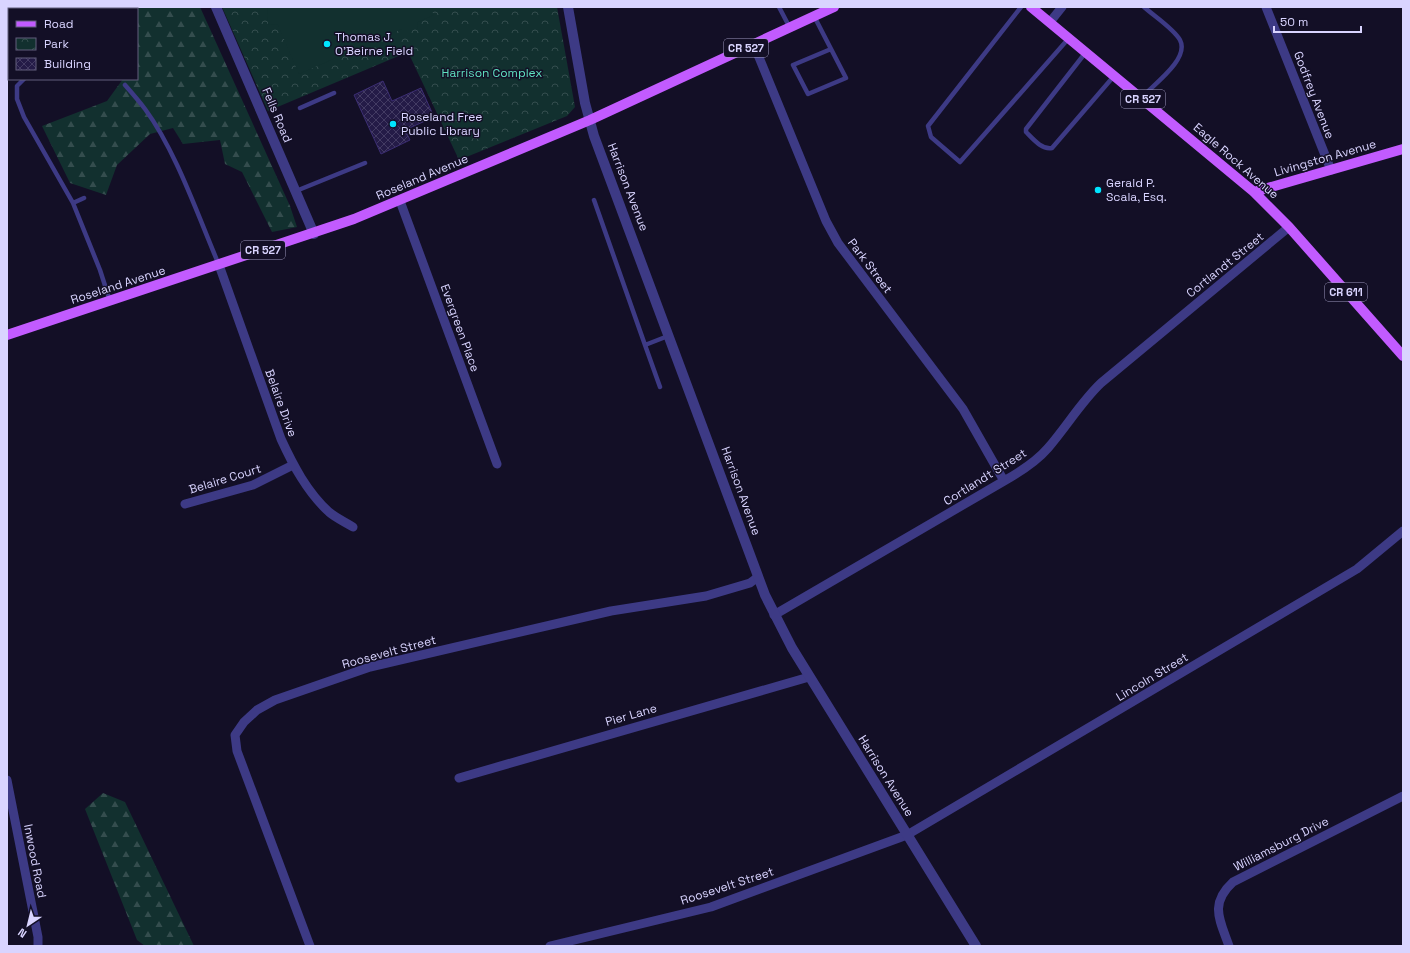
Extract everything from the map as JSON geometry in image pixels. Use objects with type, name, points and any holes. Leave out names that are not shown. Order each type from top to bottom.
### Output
[{"type":"main road","name":"Roseland Avenue","points":[[7,335],[314,234],[400,201],[590,120],[834,7]]},
{"type":"main road","name":"Eagle Rock Avenue","points":[[1031,7],[1254,192],[1403,356]]},
{"type":"main road","name":"Livingston Avenue","points":[[1254,192],[1403,149]]},
{"type":"street","name":"Fells Road","points":[[216,7],[314,234]]},
{"type":"street","name":"Harrison Avenue","points":[[568,7],[585,103],[590,120],[758,577],[774,615],[810,677],[976,946]]},
{"type":"street","points":[[1050,22],[1062,7]]},
{"type":"street","name":"Godfrey Avenue","points":[[1266,7],[1330,170]]},
{"type":"street","name":"Park Street","points":[[754,45],[826,221],[838,243],[963,408],[1004,481]]},
{"type":"street","name":"Evergreen Place","points":[[400,201],[497,464]]},
{"type":"street","name":"Cortlandt Street","points":[[774,615],[1004,481],[1036,460],[1048,448],[1088,395],[1101,382],[1288,228]]},
{"type":"street","name":"Belaire Drive","points":[[218,265],[281,439],[293,465],[314,495],[329,512],[353,528]]},
{"type":"street","name":"Belaire Court","points":[[185,504],[254,485],[293,465]]},
{"type":"street","name":"Lincoln Street","points":[[907,835],[1357,569],[1403,532]]},
{"type":"street","name":"Roosevelt Street","points":[[310,946],[237,751],[235,735],[244,722],[258,710],[275,700],[370,667],[611,611],[706,596],[750,583],[758,577]]},
{"type":"street","name":"Pier Lane","points":[[459,778],[810,677]]},
{"type":"street","name":"Inwood Road","points":[[7,780],[38,938],[38,946]]},
{"type":"street","name":"Williamsburg Drive","points":[[1229,946],[1218,917],[1221,897],[1233,882],[1403,796]]},
{"type":"street","name":"Roosevelt Street","points":[[550,946],[711,907],[907,835]]},
{"type":"lane","points":[[779,7],[790,28]]},
{"type":"lane","points":[[1021,7],[928,126],[931,137],[960,162],[1069,38]]},
{"type":"lane","points":[[1141,98],[1174,66],[1181,54],[1182,48],[1180,40],[1175,34],[1144,7]]},
{"type":"lane","points":[[814,16],[846,78],[808,94],[793,65],[831,49]]},
{"type":"lane","points":[[1086,52],[1026,129],[1026,132],[1033,139],[1046,148],[1050,149],[1055,146],[1114,76]]},
{"type":"lane","points":[[23,80],[17,86],[17,99],[24,117],[73,203],[100,270],[110,301]]},
{"type":"lane","points":[[125,85],[145,109],[161,135],[181,176],[218,265]]},
{"type":"lane","points":[[300,108],[334,93]]},
{"type":"lane","points":[[296,191],[365,163]]},
{"type":"lane","points":[[73,203],[84,198]]},
{"type":"lane","points":[[594,200],[660,387]]},
{"type":"lane","points":[[645,345],[670,336]]},
{"type":"green space","points":[[200,7],[290,206],[297,227],[272,232],[242,172],[225,164],[220,140],[183,144],[173,128],[150,134],[117,165],[106,195],[70,183],[42,126],[107,101],[122,80],[138,80],[138,8],[12,8]]},
{"type":"green space","name":"Harrison Complex","points":[[222,7],[557,7],[575,107],[567,116],[459,160],[408,52],[268,111]]},
{"type":"green space","name":"Thomas J. O'Beirne Field","points":[[267,7],[429,7],[434,15],[418,22],[417,29],[402,29],[299,74],[278,25],[268,24]]},
{"type":"green space","points":[[103,793],[125,802],[194,946],[145,946],[137,940],[85,809]]},
{"type":"building","name":"Roseland Free Public Library","points":[[383,81],[392,101],[421,88],[434,117],[405,130],[410,140],[381,154],[354,95]]},
{"type":"place","name":"Thomas J. O'Beirne Field","points":[[327,44]]},
{"type":"place","name":"Roseland Free Public Library","points":[[393,124]]},
{"type":"place","name":"Gerald P. Scala, Esq.","points":[[1098,190]]}]
